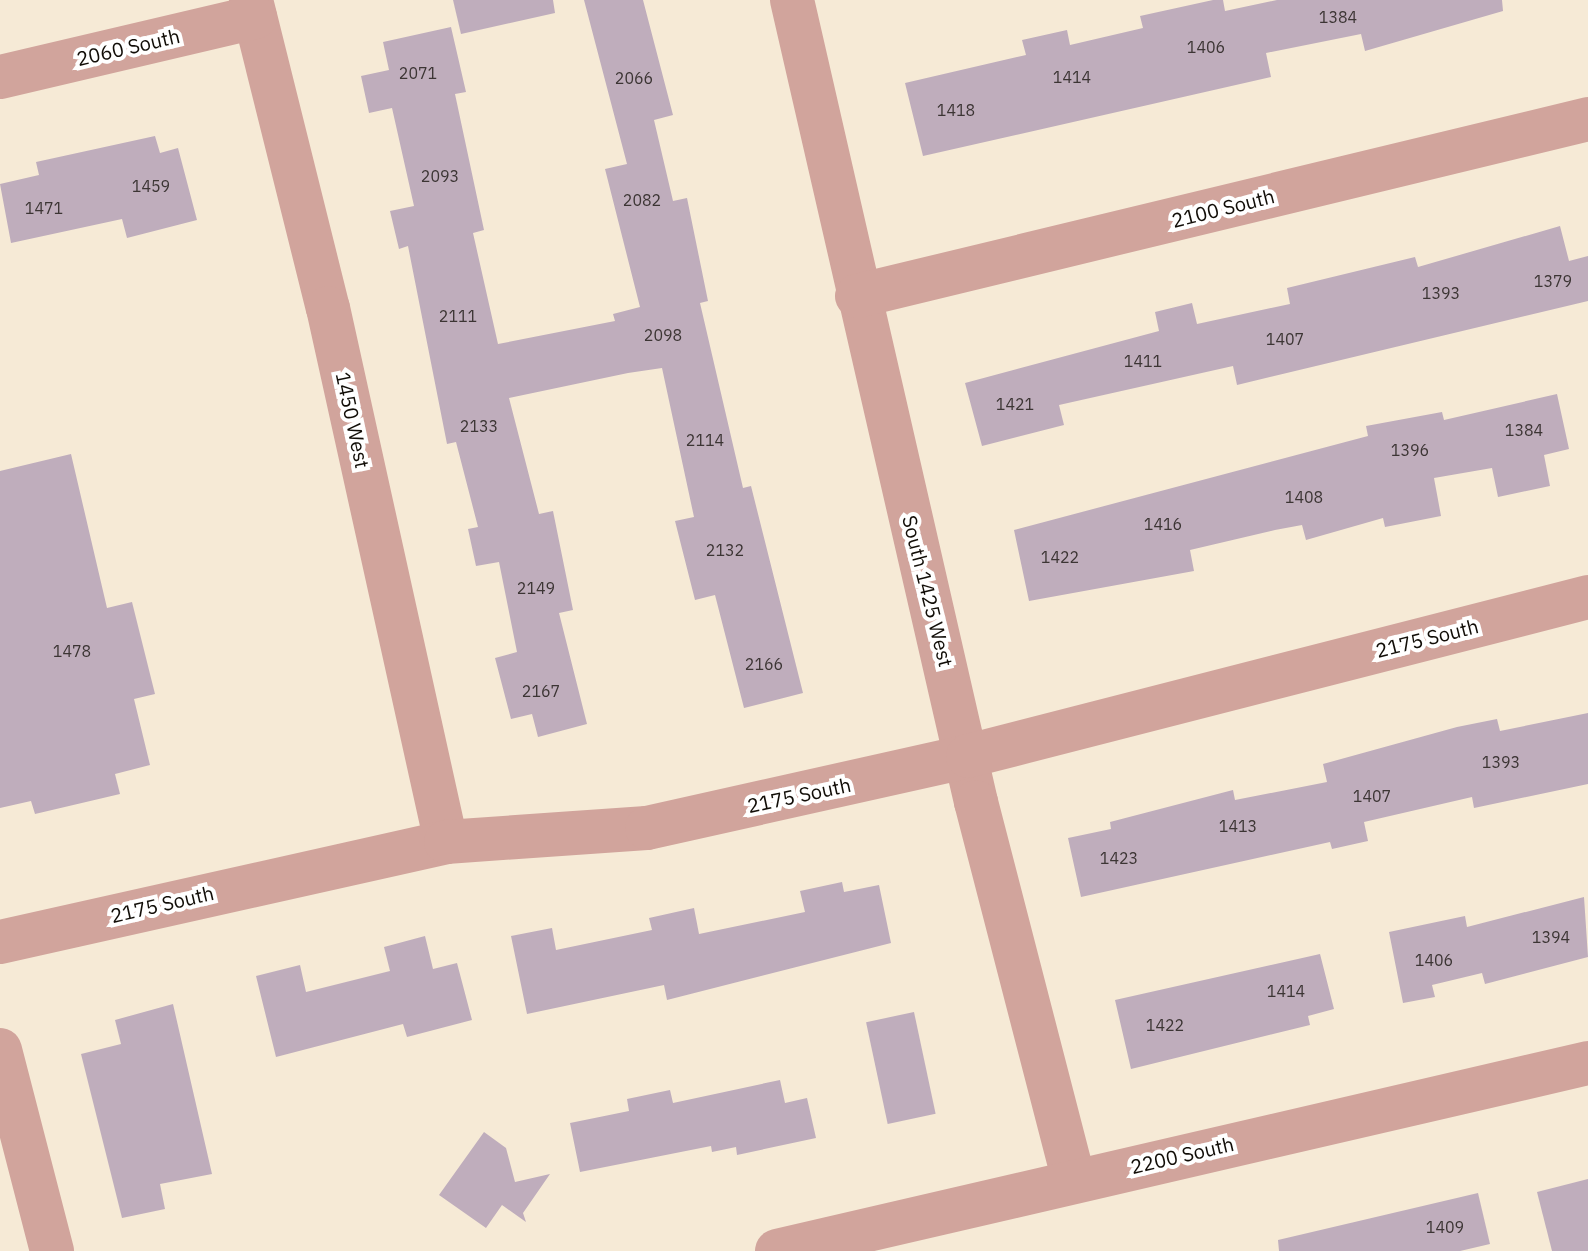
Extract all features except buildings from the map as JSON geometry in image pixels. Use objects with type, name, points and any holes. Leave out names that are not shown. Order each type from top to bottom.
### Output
[{"type":"street","name":"South 1425 West","points":[[792,0],[857,296],[1074,1180]]},
{"type":"street","name":"2060 South","points":[[0,77],[253,9]]},
{"type":"street","name":"1450 West","points":[[253,9],[328,308],[446,842]]},
{"type":"street","name":"2100 South","points":[[857,296],[1588,119]]},
{"type":"street","name":"2175 South","points":[[0,942],[446,842],[647,828],[968,756],[1588,597]]},
{"type":"street","points":[[0,1050],[52,1251]]},
{"type":"street","name":"2200 South","points":[[777,1251],[1588,1063]]}]
